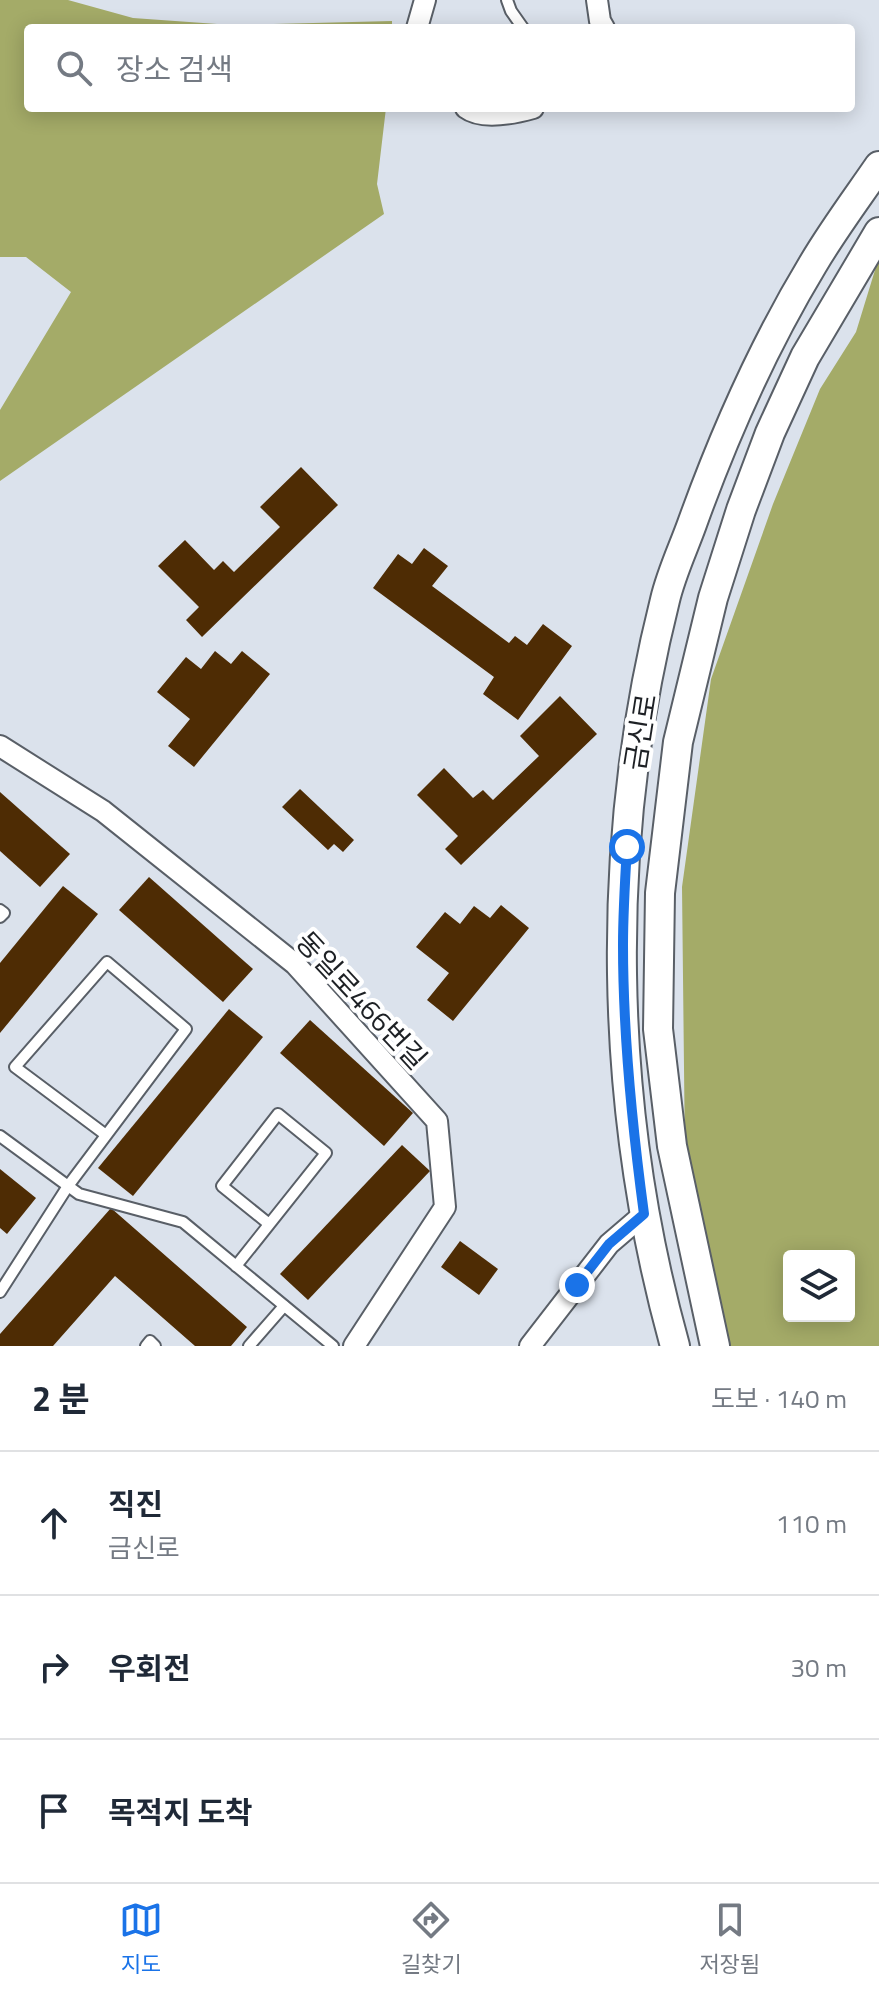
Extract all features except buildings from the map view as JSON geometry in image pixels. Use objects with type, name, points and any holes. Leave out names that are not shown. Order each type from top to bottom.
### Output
[{"type":"street","points":[[418,24],[425,0]]},
{"type":"street","points":[[597,0],[602,24]]},
{"type":"street","points":[[471,112],[517,112]]},
{"type":"street","name":"금신로","points":[[675,1346],[644,1214],[633,1131],[623,945],[635,743],[665,597],[709,476],[767,350],[813,264],[879,166]]},
{"type":"street","name":"금신로","points":[[715,1346],[672,1146],[658,1029],[660,893],[678,742],[713,598],[770,433],[805,357],[879,232]]},
{"type":"street","name":"동일로466번길","points":[[0,746],[103,811],[295,964],[437,1121],[445,1207],[354,1346]]},
{"type":"street","points":[[530,1346],[609,1244],[644,1214]]},
{"type":"lane","points":[[507,0],[520,24]]},
{"type":"lane","points":[[0,910],[4,913],[0,917]]},
{"type":"lane","points":[[0,1292],[68,1186],[186,1029],[107,962],[15,1067],[106,1135]]},
{"type":"lane","points":[[236,1266],[326,1153],[278,1114],[222,1186],[269,1224]]},
{"type":"lane","points":[[0,1136],[79,1194],[183,1222],[333,1346]]},
{"type":"lane","points":[[249,1346],[284,1306]]},
{"type":"lane","points":[[146,1346],[150,1341],[155,1346]]},
{"type":"green space","points":[[0,0],[68,0],[133,18],[217,24],[24,24],[24,112],[386,112],[377,184],[384,214],[0,481],[0,410],[71,292],[26,257],[0,257]]},
{"type":"green space","points":[[392,21],[392,24],[271,24]]},
{"type":"green space","points":[[879,257],[879,1346],[718,1346],[685,1157],[682,887],[711,679],[773,504],[820,389],[856,332]]},
{"type":"route","points":[[577,1285],[609,1244],[644,1214],[633,1131],[625,1019],[623,945],[627,847]]}]
